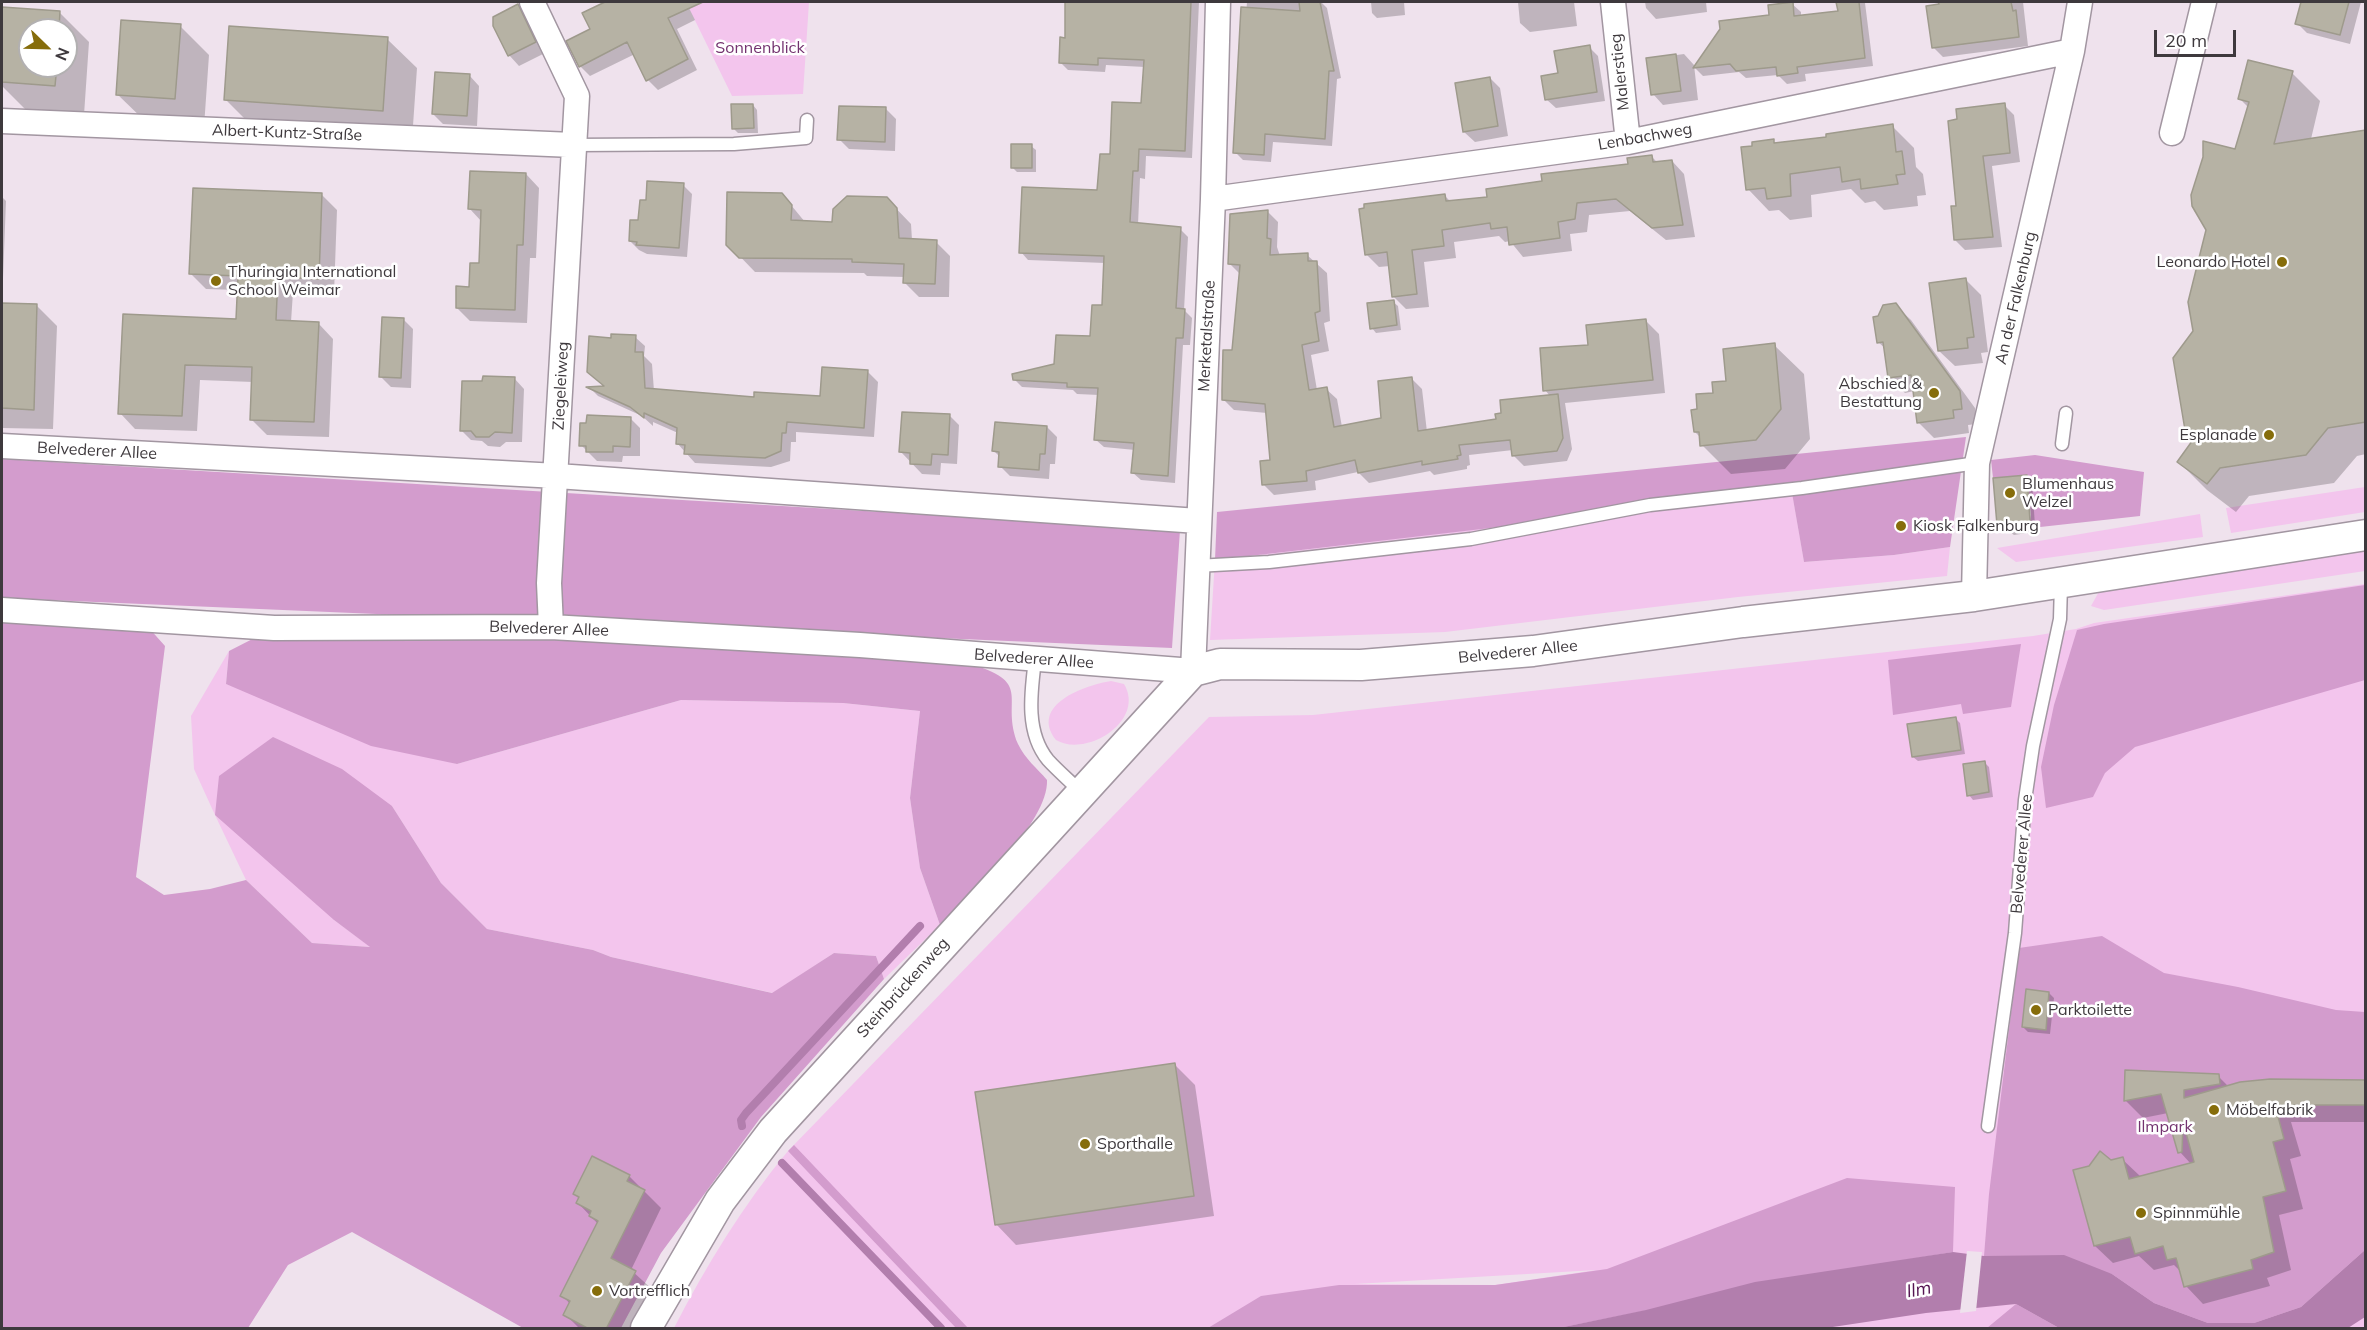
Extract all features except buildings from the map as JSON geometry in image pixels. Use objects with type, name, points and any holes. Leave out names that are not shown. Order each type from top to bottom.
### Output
[{"type":"street","name":"Ziegeleiweg","points":[[532,2],[578,96],[573,145],[557,476],[549,583],[551,627]]},
{"type":"street","name":"Merketalstraße","points":[[1193,671],[1213,199],[1218,2]]},
{"type":"street","name":"Malerstieg","points":[[1612,2],[1628,142]]},
{"type":"street","name":"An der Falkenburg","points":[[1974,596],[1977,463],[2072,51],[2080,2]]},
{"type":"street","points":[[2172,133],[2204,2]]},
{"type":"street","name":"Lenbachweg","points":[[1213,199],[1628,142],[2072,51]]},
{"type":"street","name":"Albert-Kuntz-Straße","points":[[2,121],[573,145]]},
{"type":"street","name":"Belvederer Allee","points":[[2,446],[557,476],[1198,521]]},
{"type":"street","name":"Belvederer Allee","points":[[2,610],[274,628],[551,627],[860,645],[1193,671],[1220,664],[1360,665],[1533,651],[1743,622],[2061,584],[2366,535]]},
{"type":"street","name":"Steinbrückenweg","points":[[646,1329],[702,1230],[746,1164],[789,1113],[1193,671]]},
{"type":"lane","points":[[573,145],[734,144],[806,138],[807,120]]},
{"type":"lane","points":[[2062,444],[2066,413]]},
{"type":"lane","points":[[1196,566],[1269,562],[1471,539],[1650,505],[1802,488],[1977,463]]},
{"type":"lane","name":"Belvederer Allee","points":[[1988,1126],[2015,933],[2025,800],[2033,746],[2060,619],[2061,584]]},
{"type":"lane","points":[[1035,660],[1030,700],[1035,732],[1047,758],[1082,793]]},
{"type":"green space","name":"Sonnenblick","points":[[686,2],[809,2],[803,94],[732,96]]},
{"type":"green space","points":[[1966,437],[1950,547],[1894,555],[1804,562],[1792,493],[1215,560],[1217,512]]},
{"type":"green space","points":[[2035,455],[2144,472],[2140,516],[2022,529],[2030,521],[2031,515],[2027,475],[1993,478],[1991,460]]},
{"type":"green space","points":[[2,459],[1180,530],[1172,648],[2,598]]},
{"type":"green space","points":[[2365,487],[2365,512],[2231,533],[2226,508]]},
{"type":"green space","points":[[1792,492],[1804,562],[1894,555],[1950,547],[1947,576],[1738,597],[1445,632],[1210,640],[1215,560]]},
{"type":"green space","points":[[2200,514],[2203,537],[2016,562],[1997,548]]},
{"type":"green space","points":[[2365,546],[2365,571],[2104,610],[2091,606],[2101,588]]},
{"type":"green space","name":"Ilmpark","points":[[2365,584],[2365,1328],[674,1328],[726,1236],[788,1151],[1209,717],[1313,715],[2033,636],[2076,629],[2094,623]],"holes":[[[1596,1270],[1495,1285],[1355,1284]]]},
{"type":"green space","points":[[2365,585],[2365,680],[2135,747],[2105,773],[2093,797],[2046,808],[2041,767],[2054,705],[2077,630]]},
{"type":"green space","points":[[2,619],[148,627],[165,646],[136,877],[164,895],[210,889],[246,880],[312,943],[370,947],[334,920],[215,815],[219,776],[273,737],[342,769],[392,806],[441,883],[487,929],[593,950],[611,957],[772,993],[834,953],[876,956],[884,979],[761,1117],[661,1253],[621,1328],[523,1328],[352,1232],[288,1265],[248,1328],[2,1328]]},
{"type":"green space","points":[[551,627],[973,665],[992,672],[1009,686],[1012,695],[1013,729],[1021,749],[1047,780],[1044,797],[1022,837],[940,925],[920,868],[910,798],[920,711],[843,703],[681,700],[457,764],[371,746],[226,684],[229,651],[274,628]]},
{"type":"green space","points":[[2021,644],[2011,707],[1963,714],[1961,704],[1893,715],[1888,660]]},
{"type":"green space","points":[[229,651],[226,684],[457,764],[681,700],[843,703],[920,711],[910,798],[920,868],[940,925],[884,979],[876,956],[834,953],[773,993],[611,957],[593,950],[487,929],[441,883],[392,806],[334,920],[371,947],[312,943],[246,880],[194,769],[191,716]]},
{"type":"green space","points":[[1111,681],[1124,684],[1129,698],[1127,711],[1120,723],[1110,733],[1082,744],[1068,744],[1056,740],[1050,728],[1050,717],[1055,707],[1075,692]]},
{"type":"green space","name":"Ilmpark","points":[[2102,936],[2164,973],[2238,987],[2336,1010],[2365,1012],[2365,1250],[2301,1307],[2254,1323],[2208,1323],[2154,1303],[2112,1274],[1984,1256],[1989,1194],[2019,948]]},
{"type":"green space","points":[[794,1145],[968,1328],[956,1328],[788,1151]]},
{"type":"green space","points":[[1847,1178],[1955,1187],[1953,1252],[1869,1266],[1559,1328],[1208,1328],[1261,1296],[1339,1285],[1495,1285],[1607,1269]]},
{"type":"green space","points":[[2016,1304],[2059,1328],[1987,1328]]},
{"type":"water","name":"Ilm","points":[[2365,1250],[2365,1317],[2348,1328],[2059,1328],[2016,1304],[1926,1313],[1826,1328],[1559,1328],[1646,1310],[1755,1282],[1953,1252],[1984,1256],[2064,1255],[2112,1274],[2154,1303],[2208,1323],[2254,1323],[2301,1307]]},
{"type":"pier","points":[[1967,1251],[1982,1252],[1976,1311],[1960,1313]]},
{"type":"waterway","points":[[742,1126],[741,1120],[746,1113],[920,926]]},
{"type":"waterway","points":[[782,1163],[941,1328]]},
{"type":"place","name":"Leonardo Hotel","points":[[2282,262]]},
{"type":"place","name":"Thuringia International School Weimar","points":[[216,281]]},
{"type":"place","name":"Abschied & Bestattung","points":[[1934,393]]},
{"type":"place","name":"Esplanade","points":[[2269,435]]},
{"type":"place","name":"Blumenhaus Welzel","points":[[2010,493]]},
{"type":"place","name":"Kiosk Falkenburg","points":[[1901,526]]},
{"type":"place","name":"Parktoilette","points":[[2036,1010]]},
{"type":"place","name":"Möbelfabrik","points":[[2214,1110]]},
{"type":"place","name":"Sporthalle","points":[[1085,1144]]},
{"type":"place","name":"Spinnmühle","points":[[2141,1213]]},
{"type":"place","name":"Vortrefflich","points":[[597,1291]]}]
